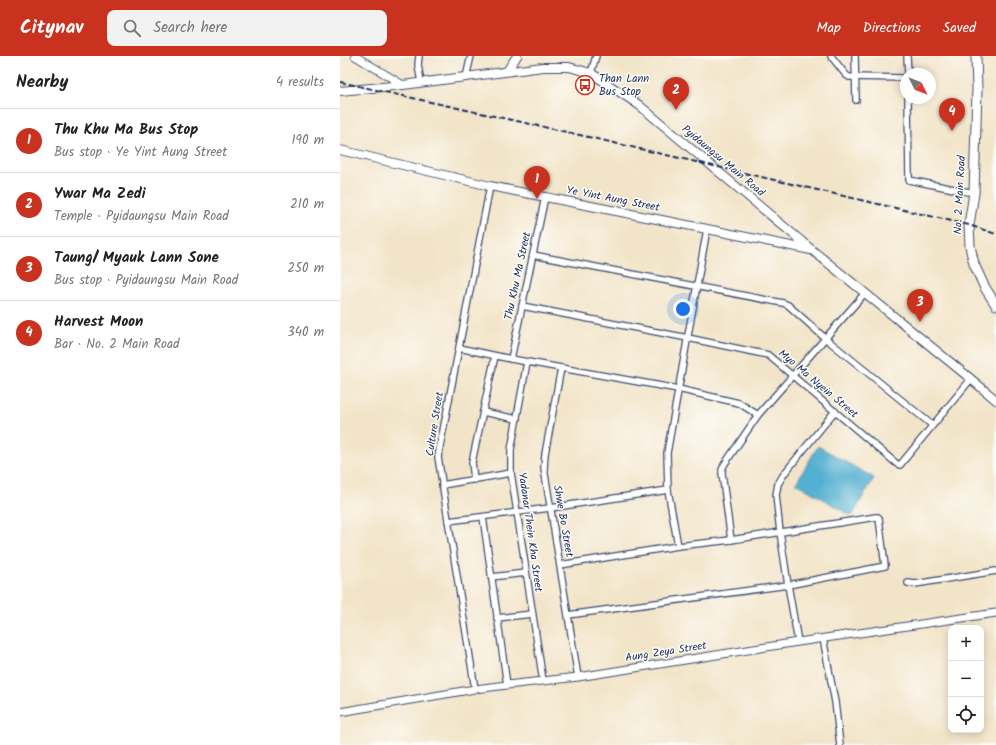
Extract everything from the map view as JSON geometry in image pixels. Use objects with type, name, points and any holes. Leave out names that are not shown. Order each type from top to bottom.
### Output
[{"type":"main road","points":[[507,71],[517,56]]},
{"type":"main road","name":"No. 2 Main Road","points":[[976,56],[977,89],[974,193],[969,225],[970,246],[974,264],[984,286],[996,305]]},
{"type":"main road","name":"Pyidaungsu Main Road","points":[[340,91],[403,85],[543,67],[569,67],[591,73],[639,105],[812,250],[971,378],[996,400]]},
{"type":"main road","name":"Ye Yint Aung Street","points":[[340,150],[490,186],[812,250]]},
{"type":"street","points":[[355,56],[403,85]]},
{"type":"street","points":[[419,56],[418,65],[421,82]]},
{"type":"street","points":[[466,77],[471,56]]},
{"type":"street","points":[[591,73],[596,56]]},
{"type":"street","points":[[831,56],[846,75],[849,76],[900,78]]},
{"type":"street","points":[[856,56],[856,100]]},
{"type":"street","points":[[907,56],[908,68]]},
{"type":"street","points":[[908,104],[909,180],[974,193]]},
{"type":"street","name":"Culture Street","points":[[475,689],[438,457],[490,186]]},
{"type":"street","name":"Thu Khu Ma Street","points":[[511,359],[545,197]]},
{"type":"street","points":[[678,546],[668,490],[667,453],[707,229]]},
{"type":"street","points":[[533,255],[788,305],[825,338],[932,425],[971,378]]},
{"type":"street","points":[[731,540],[722,470],[724,465],[758,415],[865,293]]},
{"type":"street","name":"Myo Ma Nyein Street","points":[[522,306],[768,355],[900,465],[932,425]]},
{"type":"street","points":[[459,348],[739,403],[758,415]]},
{"type":"street","points":[[474,480],[472,462],[495,356]]},
{"type":"street","name":"Yadanar Thein Kha Street","points":[[527,362],[511,450],[511,474],[543,681]]},
{"type":"street","name":"Shwe Bo Street","points":[[561,368],[544,468],[578,677]]},
{"type":"street","points":[[798,642],[780,532],[776,495],[778,484],[784,474],[835,411]]},
{"type":"street","points":[[483,412],[517,419]]},
{"type":"street","points":[[442,485],[511,474]]},
{"type":"street","points":[[448,521],[550,508],[668,490]]},
{"type":"street","points":[[483,517],[507,685]]},
{"type":"street","points":[[560,565],[678,546],[731,540],[876,517],[879,518],[885,566],[788,585],[568,615]]},
{"type":"street","points":[[908,583],[915,584],[996,570]]},
{"type":"street","points":[[492,577],[526,573]]},
{"type":"street","name":"Aung Zeya Street","points":[[340,712],[475,689],[578,677],[823,638],[996,613]]},
{"type":"street","points":[[497,618],[532,614]]},
{"type":"street","points":[[823,638],[835,702],[840,745]]},
{"type":"water","points":[[818,446],[874,478],[852,516],[796,483]]},
{"type":"railway","points":[[340,82],[571,133],[969,225],[996,234]]},
{"type":"place","name":"Than Lann Bus Stop","points":[[585,85]]},
{"type":"place","name":"Ywar Ma Zedi","points":[[676,110]]},
{"type":"place","name":"Harvest Moon","points":[[952,131]]},
{"type":"place","name":"Thu Khu Ma Bus Stop","points":[[537,199]]},
{"type":"place","name":"Taung/ Myauk Lann Sone","points":[[920,322]]}]
